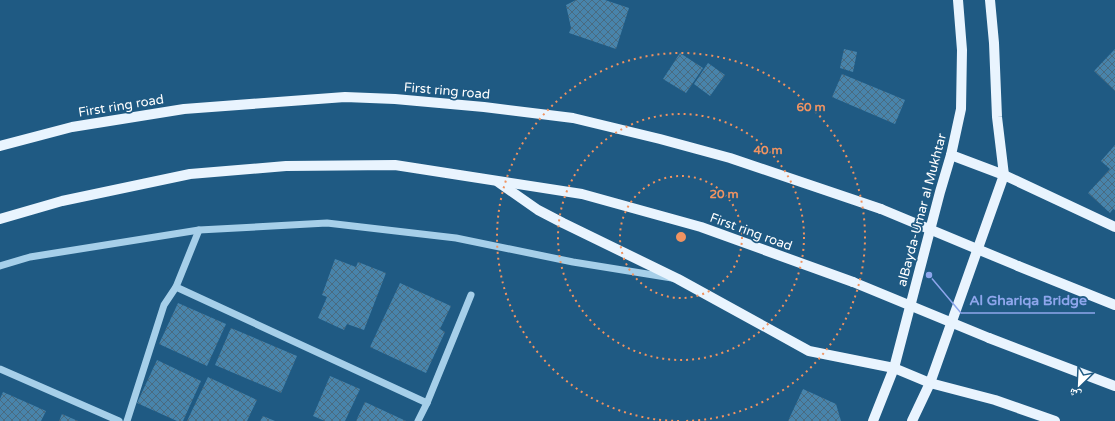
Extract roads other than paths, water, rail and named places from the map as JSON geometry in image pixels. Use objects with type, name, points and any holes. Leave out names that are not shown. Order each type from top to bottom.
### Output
[{"type":"main road","name":"alBayda-Umar al Mukhtar","points":[[873,421],[894,368],[940,192],[951,156],[961,108],[962,50],[958,0]]},
{"type":"main road","points":[[912,421],[930,383],[1004,175],[997,117],[990,0]]},
{"type":"main road","name":"First ring road","points":[[0,146],[72,127],[184,109],[345,97],[395,99],[573,118],[730,158],[881,210],[1115,305]]},
{"type":"main road","points":[[951,156],[1004,175],[1115,227]]},
{"type":"main road","name":"First ring road","points":[[0,219],[62,201],[197,173],[286,166],[395,165],[582,194],[701,227],[853,282],[988,338],[1115,386]]},
{"type":"main road","points":[[495,180],[538,210],[678,279],[809,351],[894,368],[930,383],[995,400],[1055,421]]},
{"type":"street","points":[[0,266],[30,258],[199,230],[327,223],[456,238],[573,262],[678,279]]},
{"type":"street","points":[[127,421],[164,305],[176,287],[199,230]]},
{"type":"street","points":[[176,287],[427,403]]},
{"type":"street","points":[[418,421],[427,403],[471,295]]},
{"type":"street","points":[[0,369],[119,421]]},
{"type":"place","name":"Al Ghariqa Bridge","points":[[929,275]]}]
